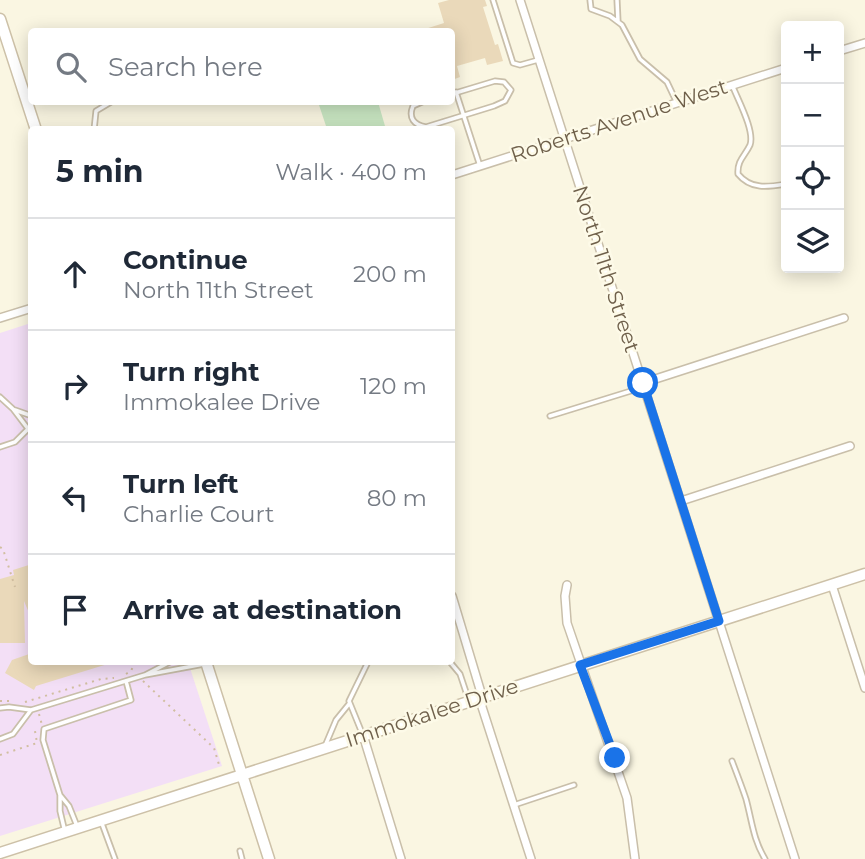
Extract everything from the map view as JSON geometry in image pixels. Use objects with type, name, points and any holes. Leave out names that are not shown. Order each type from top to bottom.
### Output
[{"type":"street","name":"North 11th Street","points":[[520,0],[795,859]]},
{"type":"street","points":[[0,19],[4,48],[34,126]]},
{"type":"street","points":[[844,49],[865,43]]},
{"type":"street","name":"Roberts Avenue West","points":[[455,174],[781,70]]},
{"type":"street","points":[[0,318],[28,309]]},
{"type":"street","points":[[643,383],[844,318]]},
{"type":"street","points":[[681,501],[850,446]]},
{"type":"street","name":"Immokalee Drive","points":[[0,853],[865,574]]},
{"type":"street","points":[[832,584],[865,688]]},
{"type":"street","points":[[567,585],[565,612],[580,665],[627,798],[635,859]]},
{"type":"street","points":[[455,606],[482,696],[482,707],[531,859]]},
{"type":"street","points":[[207,665],[269,859]]},
{"type":"street","points":[[363,735],[401,859]]},
{"type":"lane","points":[[493,0],[513,63],[520,65],[538,60]]},
{"type":"lane","points":[[590,0],[591,9],[618,21]]},
{"type":"lane","points":[[617,0],[618,21],[640,59],[667,82],[677,103]]},
{"type":"lane","points":[[429,126],[505,101],[510,90],[504,82],[495,81],[455,93]]},
{"type":"lane","points":[[732,85],[751,135],[749,145],[739,160],[738,174],[743,180],[757,187],[781,185]]},
{"type":"lane","points":[[455,95],[480,166]]},
{"type":"lane","points":[[94,126],[96,111],[106,105]]},
{"type":"lane","points":[[415,105],[410,112],[418,126]]},
{"type":"lane","points":[[550,416],[634,390],[643,383]]},
{"type":"lane","points":[[0,397],[28,429],[15,442],[0,447]]},
{"type":"lane","points":[[13,409],[28,415]]},
{"type":"lane","points":[[145,675],[164,665]]},
{"type":"lane","points":[[0,708],[31,710],[145,675],[196,665]]},
{"type":"lane","points":[[325,748],[336,720],[349,704],[367,665]]},
{"type":"lane","points":[[452,665],[462,679],[469,700]]},
{"type":"lane","points":[[65,832],[60,811],[60,795],[43,740],[44,729],[131,701],[125,681]]},
{"type":"lane","points":[[349,704],[363,735]]},
{"type":"lane","points":[[0,739],[13,734],[31,710]]},
{"type":"lane","points":[[732,761],[747,802],[747,815],[765,859]]},
{"type":"lane","points":[[513,805],[574,785]]},
{"type":"lane","points":[[60,795],[69,806],[77,828]]},
{"type":"lane","points":[[101,820],[115,859]]},
{"type":"lane","points":[[240,851],[242,859]]},
{"type":"path","points":[[0,547],[3,549],[15,587]]},
{"type":"path","points":[[27,702],[128,673],[133,665]]},
{"type":"path","points":[[142,681],[214,748],[220,768]]},
{"type":"path","points":[[38,749],[36,731],[42,724],[39,714]]},
{"type":"path","points":[[0,755],[37,743]]},
{"type":"shaded area","points":[[28,324],[28,665],[189,665],[222,766],[0,836],[0,333]]},
{"type":"green space","points":[[319,105],[379,105],[385,126],[326,126]]},
{"type":"building","points":[[449,0],[485,0],[487,6],[483,7],[503,61],[487,65],[485,58],[457,66],[460,77],[455,79],[455,28],[428,28],[444,23],[438,3]]},
{"type":"building","points":[[28,565],[28,610],[24,601],[25,643],[0,643],[0,579],[14,575],[13,570]]},
{"type":"building","points":[[28,654],[28,665],[104,665],[36,686],[34,690],[5,673],[12,660]]},
{"type":"route","points":[[615,758],[580,665],[719,621],[643,383]]}]
